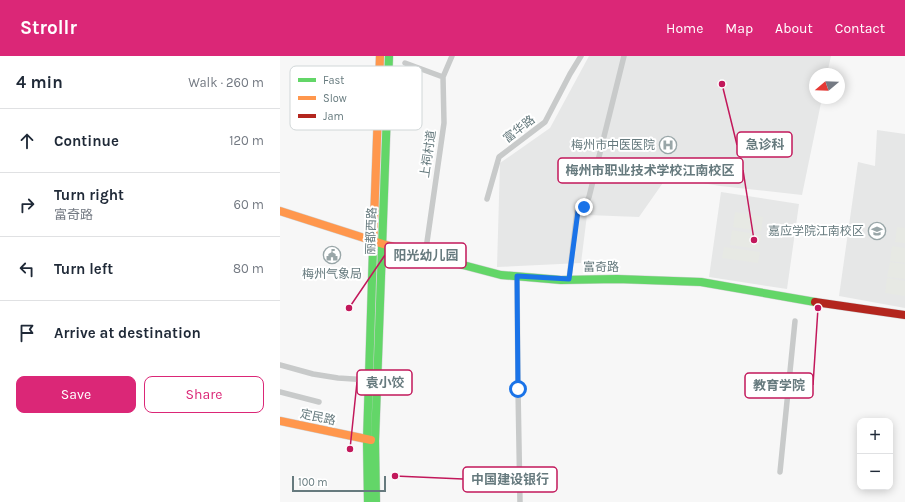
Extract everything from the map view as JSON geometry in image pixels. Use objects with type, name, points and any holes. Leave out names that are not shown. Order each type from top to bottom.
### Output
[{"type":"main road","name":"丽都西路","points":[[380,56],[380,66]]},
{"type":"main road","name":"丽都西路","points":[[389,56],[389,66]]},
{"type":"main road","name":"丽都西路","points":[[368,502],[367,440],[378,130]]},
{"type":"main road","name":"丽都西路","points":[[376,502],[375,441],[386,130]]},
{"type":"main road","name":"富奇路","points":[[280,211],[382,244],[501,275],[569,279],[701,282],[852,308],[905,315]]},
{"type":"main road","name":"定民路","points":[[280,421],[375,441]]},
{"type":"street","name":"上祠村道","points":[[425,256],[444,123],[443,77],[452,56]]},
{"type":"street","name":"富华路","points":[[487,199],[499,157],[545,122],[570,74],[582,56]]},
{"type":"street","points":[[569,279],[578,211],[584,207],[589,197],[624,56]]},
{"type":"street","points":[[405,63],[413,66]]},
{"type":"street","points":[[422,69],[443,77]]},
{"type":"street","points":[[517,276],[520,502]]},
{"type":"street","points":[[780,472],[795,321]]},
{"type":"street","points":[[280,365],[313,374],[338,378],[369,380]]},
{"type":"street","points":[[280,392],[319,402]]},
{"type":"shaded area","name":"梅州市中医医院","points":[[589,56],[831,56],[828,68],[809,68],[809,104],[821,104],[802,195],[720,186],[667,177],[639,217],[587,215],[581,263],[497,267],[500,163],[550,128]]},
{"type":"shaded area","name":"嘉应学院江南校区","points":[[877,130],[905,134],[905,308],[839,296],[858,162],[875,166]]},
{"type":"shaded area","points":[[721,192],[799,204],[787,289],[709,277]]},
{"type":"shaded area","points":[[735,212],[763,217],[761,231],[733,227]]},
{"type":"shaded area","points":[[897,227],[905,228],[905,243],[895,242]]},
{"type":"shaded area","points":[[732,230],[761,235],[759,249],[730,245]]},
{"type":"shaded area","points":[[892,246],[905,248],[905,263],[890,261]]},
{"type":"shaded area","points":[[724,247],[760,252],[758,263],[722,258]]},
{"type":"shaded area","points":[[890,262],[905,264],[905,279],[887,277]]},
{"type":"shaded area","points":[[887,278],[905,281],[905,296],[885,293]]},
{"type":"traffic: fast","points":[[389,56],[389,66]]},
{"type":"traffic: fast","points":[[376,502],[375,441],[386,130]]},
{"type":"traffic: fast","points":[[368,502],[367,440],[373,248]]},
{"type":"traffic: fast","points":[[421,254],[501,275],[561,280],[617,279],[701,282],[815,302]]},
{"type":"traffic: slow","points":[[380,56],[380,66]]},
{"type":"traffic: slow","points":[[373,248],[377,130]]},
{"type":"traffic: slow","points":[[280,211],[383,244],[421,254]]},
{"type":"traffic: slow","points":[[280,421],[371,440]]},
{"type":"traffic: jam","points":[[815,302],[905,315]]},
{"type":"place","name":"急诊科","points":[[722,84]]},
{"type":"place","name":"梅州市中医医院","points":[[668,145]]},
{"type":"place","name":"嘉应学院江南校区","points":[[877,231]]},
{"type":"place","name":"梅州市职业技术学校江南校区","points":[[754,240]]},
{"type":"place","name":"梅州气象局","points":[[332,255]]},
{"type":"place","name":"阳光幼儿园","points":[[349,308]]},
{"type":"place","name":"教育学院","points":[[818,308]]},
{"type":"place","name":"袁小饺","points":[[350,449]]},
{"type":"place","name":"中国建设银行","points":[[395,476]]},
{"type":"route","points":[[518,389],[517,276],[561,280],[569,279],[578,211],[584,207]]}]
